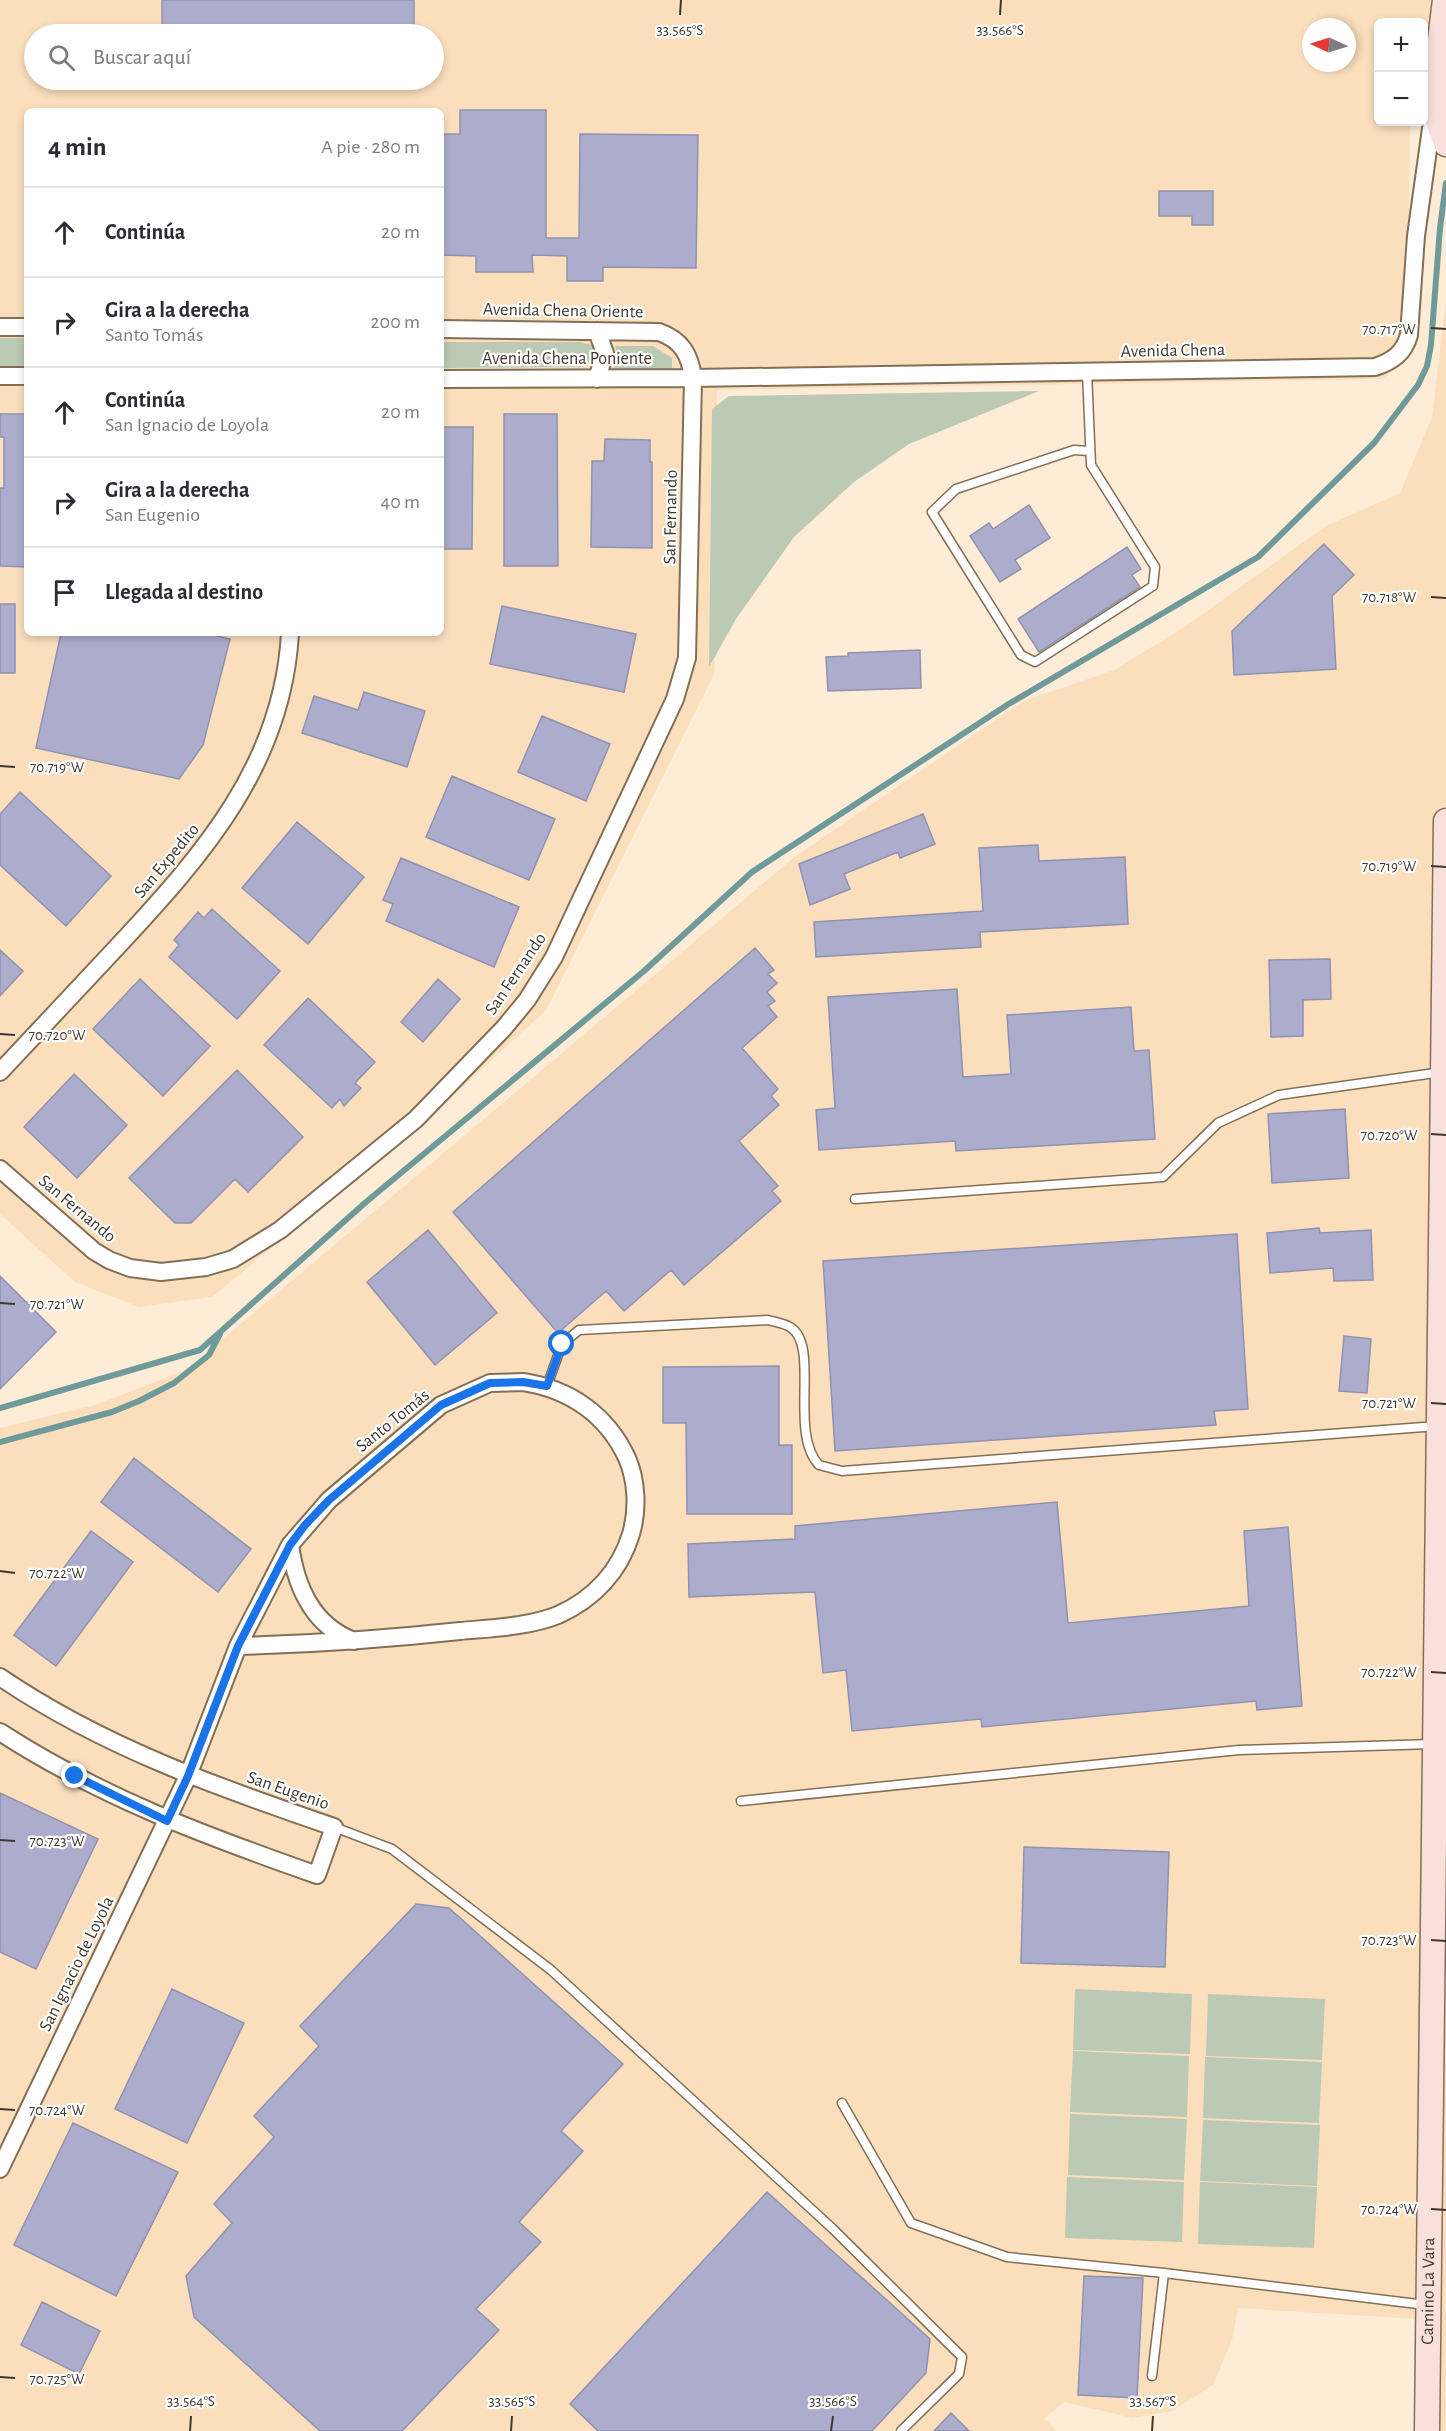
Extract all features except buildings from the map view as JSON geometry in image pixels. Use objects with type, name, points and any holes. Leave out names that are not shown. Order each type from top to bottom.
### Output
[{"type":"street","points":[[1440,127],[1434,80],[1446,1]]},
{"type":"street","name":"Avenida Chena","points":[[693,378],[1375,367],[1396,357],[1403,350],[1409,335],[1416,236],[1440,127]]},
{"type":"street","points":[[0,327],[24,327]]},
{"type":"street","name":"Avenida Chena Oriente","points":[[444,329],[652,332],[667,335],[688,354],[693,378]]},
{"type":"street","points":[[597,331],[604,353],[597,379]]},
{"type":"street","points":[[0,376],[24,376]]},
{"type":"street","name":"Avenida Chena Poniente","points":[[444,379],[693,378]]},
{"type":"street","name":"San Fernando","points":[[0,1169],[94,1251],[108,1260],[130,1268],[161,1272],[206,1267],[233,1259],[253,1248],[326,1194],[416,1119],[504,1028],[527,1000],[565,938],[675,699],[682,676],[689,636],[693,378]]},
{"type":"street","name":"San Expedito","points":[[0,1072],[147,914],[213,838],[240,795],[261,752],[279,699],[290,636]]},
{"type":"street","name":"Camino La Vara","points":[[1427,2431],[1440,1803],[1434,1744],[1437,1426],[1442,1383],[1442,1072],[1445,1008],[1446,821]]},
{"type":"street","name":"Santo Tomás","points":[[188,1776],[238,1646],[290,1545],[329,1500],[441,1405],[490,1383],[523,1382],[547,1386],[585,1405],[605,1423],[632,1471],[636,1506],[627,1549],[607,1581],[576,1606],[544,1620],[357,1642],[238,1646]]},
{"type":"street","points":[[290,1545],[295,1575],[309,1605],[325,1625],[338,1635],[357,1642]]},
{"type":"street","name":"San Eugenio","points":[[0,1677],[49,1708],[110,1741],[188,1776],[334,1827],[317,1875],[167,1821],[75,1776],[0,1732]]},
{"type":"street","name":"San Ignacio de Loyola","points":[[0,2169],[188,1776]]},
{"type":"lane","points":[[1087,372],[1090,451],[1090,465],[1155,567],[1153,586],[1035,662],[1020,655],[932,512],[956,489],[1074,450],[1090,451]]},
{"type":"lane","points":[[855,1199],[1163,1177],[1218,1123],[1279,1095],[1442,1072]]},
{"type":"lane","points":[[547,1386],[558,1351],[566,1338],[579,1330],[768,1320],[791,1327],[799,1336],[803,1351],[806,1444],[819,1465],[842,1471],[1437,1426]]},
{"type":"lane","points":[[741,1801],[1239,1750],[1434,1744]]},
{"type":"lane","points":[[334,1827],[392,1849],[551,1970],[833,2229],[963,2357],[959,2374],[901,2431]]},
{"type":"lane","points":[[842,2103],[911,2223],[1007,2257],[1164,2273],[1429,2305]]},
{"type":"lane","points":[[1152,2376],[1164,2273]]},
{"type":"shaded area","points":[[0,0],[1446,0],[1446,16],[1428,64],[1428,18],[1374,18],[1374,126],[1410,126],[1407,358],[1383,379],[717,390],[718,618],[714,675],[547,1009],[439,1109],[212,1297],[139,1307],[75,1282],[0,1214]]},
{"type":"shaded area","points":[[1446,302],[1446,2431],[1432,2431],[1435,2320],[1238,2308],[1232,2340],[1213,2385],[1172,2411],[1132,2418],[1065,2402],[1044,2418],[1057,2431],[0,2431],[0,1428],[95,1405],[186,1370],[797,855],[1024,701],[1114,670],[1183,628],[1326,526],[1400,493],[1432,417]]},
{"type":"green space","points":[[0,338],[24,338],[24,366],[0,366]]},
{"type":"green space","points":[[444,342],[579,342],[593,345],[592,359],[583,367],[444,368]]},
{"type":"green space","points":[[615,346],[653,346],[672,358],[672,370],[613,369],[618,359]]},
{"type":"green space","points":[[1039,391],[909,444],[854,482],[794,537],[736,619],[709,667],[712,409],[729,396]]},
{"type":"green space","points":[[1075,1989],[1192,1994],[1190,2054],[1073,2050]]},
{"type":"green space","points":[[1208,1994],[1325,1999],[1322,2060],[1206,2056]]},
{"type":"green space","points":[[1073,2051],[1189,2056],[1187,2117],[1070,2112]]},
{"type":"green space","points":[[1205,2057],[1322,2062],[1319,2123],[1203,2118]]},
{"type":"green space","points":[[1070,2114],[1187,2119],[1184,2180],[1068,2175]]},
{"type":"green space","points":[[1203,2120],[1320,2125],[1317,2186],[1200,2181]]},
{"type":"green space","points":[[1067,2177],[1184,2182],[1182,2242],[1065,2238]]},
{"type":"green space","points":[[1200,2182],[1317,2187],[1314,2248],[1198,2244]]},
{"type":"waterway","points":[[0,1408],[200,1350],[366,1202],[644,971],[752,872],[1007,705],[1258,557],[1374,443],[1418,385],[1427,366],[1431,345],[1440,228],[1446,183]]},
{"type":"waterway","points":[[0,1442],[112,1412],[139,1401],[174,1383],[209,1355],[220,1334]]},
{"type":"route","points":[[75,1776],[167,1821],[188,1776],[238,1646],[290,1545],[305,1525],[329,1500],[441,1405],[490,1383],[523,1382],[547,1386],[562,1344]]}]
